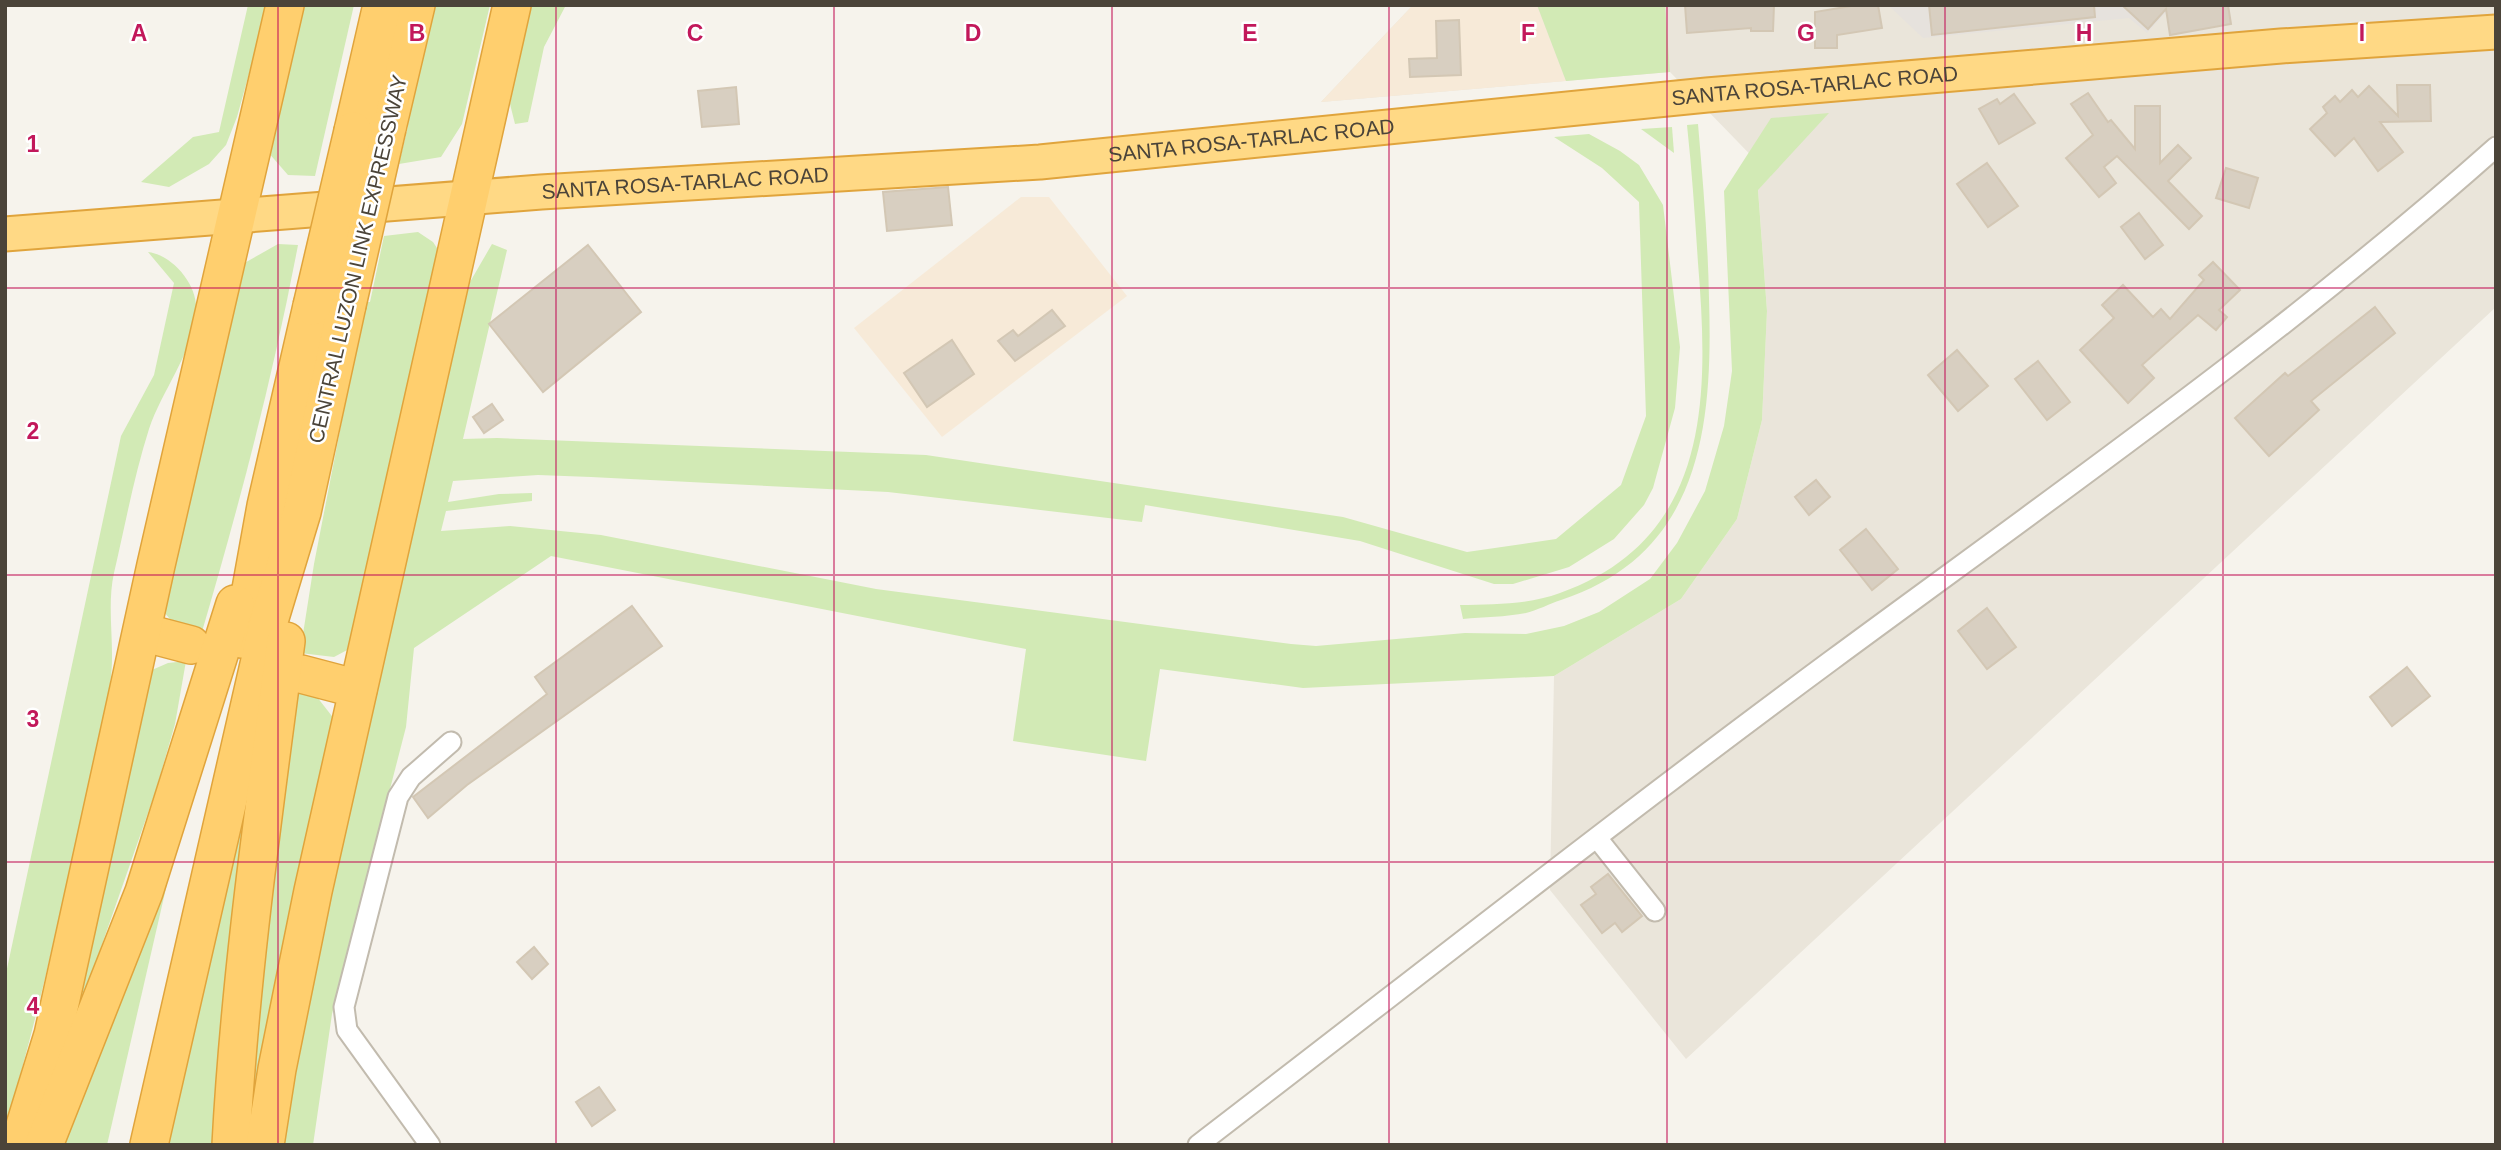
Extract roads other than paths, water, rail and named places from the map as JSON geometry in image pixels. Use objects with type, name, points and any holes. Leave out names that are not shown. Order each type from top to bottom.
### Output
[{"type":"highway","points":[[19,1145],[53,1035],[285,5]]},
{"type":"highway","name":"CENTRAL LUZON LINK EXPRESSWAY","points":[[370,130],[382,5]]},
{"type":"highway","name":"CENTRAL LUZON LINK EXPRESSWAY","points":[[266,506],[330,305],[370,130],[416,5]]},
{"type":"highway","points":[[265,1145],[276,1069],[358,689],[512,5]]},
{"type":"highway","name":"SANTA ROSA-TARLAC ROAD","points":[[5,234],[238,214],[467,200],[541,192],[1040,162],[1707,95],[2281,46],[2496,32]]},
{"type":"highway","name":"CENTRAL LUZON LINK EXPRESSWAY","points":[[302,512],[330,305]]},
{"type":"highway","points":[[129,691],[126,626],[131,573],[158,466],[199,378]]},
{"type":"highway","points":[[44,1145],[144,892],[266,506]]},
{"type":"highway","points":[[126,1145],[246,624],[266,506]]},
{"type":"highway","points":[[149,1145],[269,621],[302,512]]},
{"type":"highway","points":[[231,1145],[236,1054],[250,920],[302,512]]},
{"type":"highway","points":[[142,632],[191,645]]},
{"type":"highway","points":[[301,674],[358,689]]},
{"type":"street","points":[[1198,1145],[1597,838],[2267,338],[2396,235],[2496,146]]},
{"type":"street","points":[[430,1145],[347,1030],[344,1007],[398,797],[411,777],[451,742]]},
{"type":"street","points":[[1597,838],[1656,911]]}]
